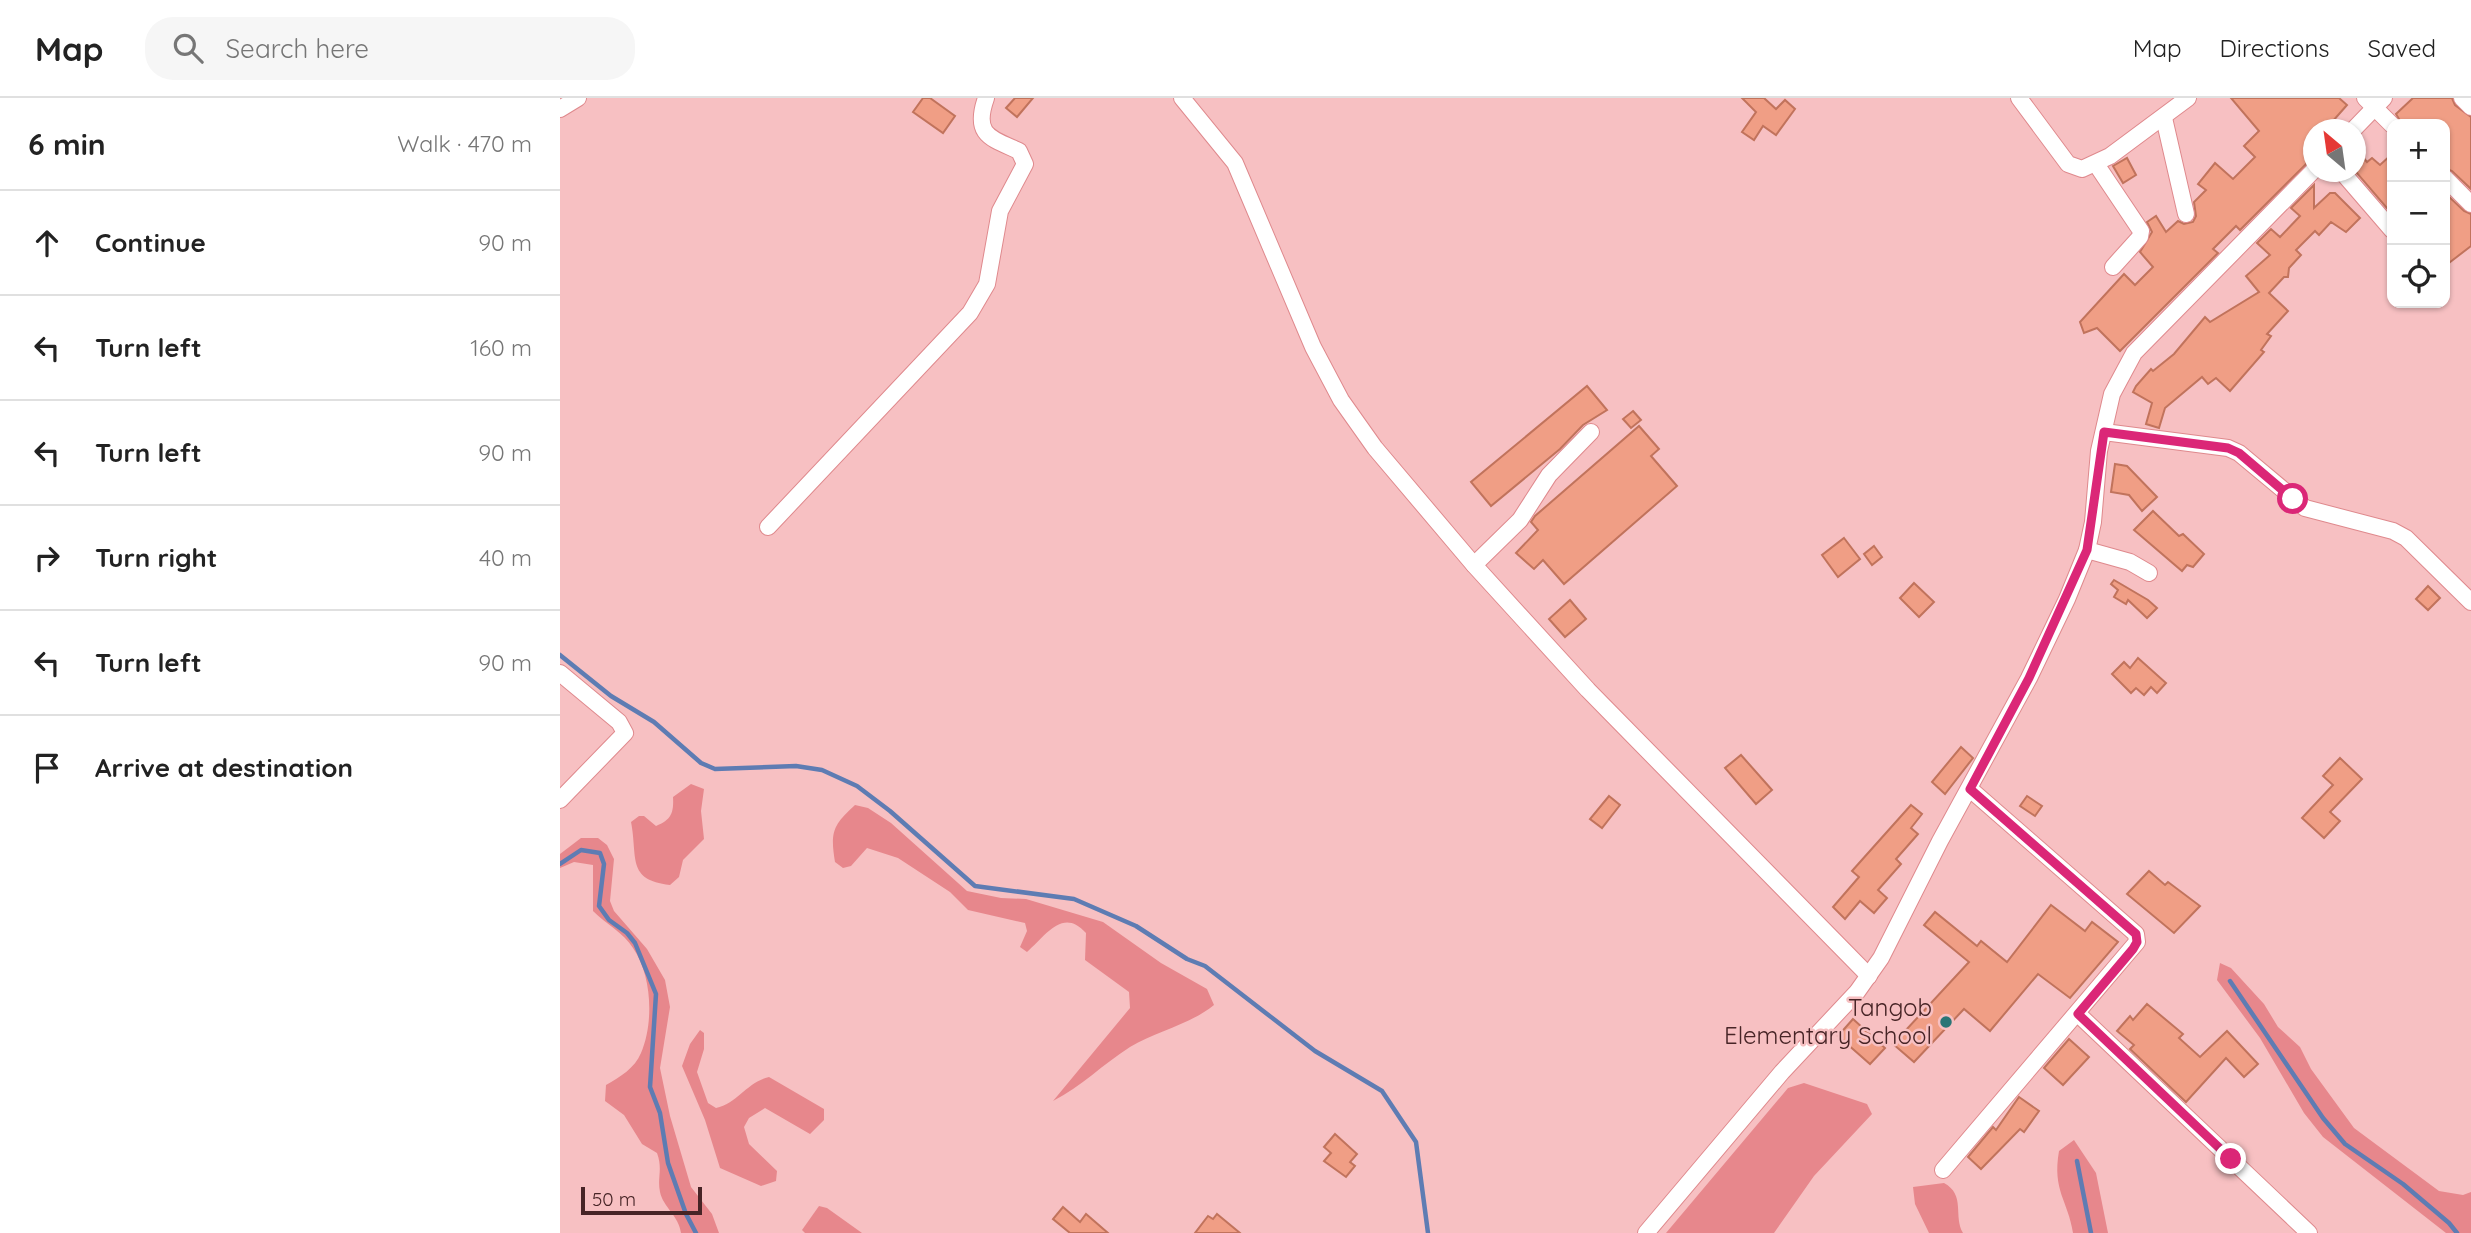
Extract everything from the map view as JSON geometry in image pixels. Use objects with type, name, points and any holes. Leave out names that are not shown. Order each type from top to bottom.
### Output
[{"type":"street","points":[[560,108],[578,98]]},
{"type":"street","points":[[768,527],[970,313],[983,294],[1000,211],[1025,164],[1019,151],[989,138],[983,131],[982,112],[986,98]]},
{"type":"street","points":[[1182,98],[1235,163],[1313,348],[1341,400],[1375,448],[1474,565],[1588,690],[1869,976]]},
{"type":"street","points":[[2019,98],[2068,164],[2082,169],[2096,164],[2164,118],[2188,98]]},
{"type":"street","points":[[2462,98],[2471,107]]},
{"type":"street","points":[[2361,119],[2374,101],[2388,119]]},
{"type":"street","points":[[2164,118],[2186,214]]},
{"type":"street","points":[[2096,164],[2141,231],[2140,237],[2113,267]]},
{"type":"street","points":[[1646,1233],[1782,1072],[1869,976],[2029,678],[2087,550],[2112,394],[2134,353],[2303,181]]},
{"type":"street","points":[[2351,182],[2387,223]]},
{"type":"street","points":[[2449,182],[2471,204]]},
{"type":"street","points":[[1474,565],[1520,520],[1549,475],[1591,432]]},
{"type":"street","points":[[2104,432],[2228,448],[2239,453],[2305,508],[2393,531],[2406,538],[2471,602]]},
{"type":"street","points":[[2087,550],[2130,562],[2149,573]]},
{"type":"street","points":[[560,673],[572,686],[619,722],[625,733],[560,800]]},
{"type":"street","points":[[560,698],[572,686]]},
{"type":"street","points":[[1943,1170],[1975,1128],[2078,1014],[2137,942],[2136,934],[1970,789]]},
{"type":"street","points":[[2078,1014],[2309,1233]]},
{"type":"shaded area","points":[[691,784],[704,789],[701,811],[704,839],[683,860],[679,877],[670,885],[646,878],[637,865],[631,822],[639,816],[644,816],[656,826],[665,821],[672,812],[673,797]]},
{"type":"shaded area","points":[[855,805],[868,808],[891,823],[967,891],[1001,898],[1026,899],[1103,922],[1161,963],[1207,989],[1214,1005],[1194,1018],[1130,1047],[1053,1101],[1130,1008],[1129,992],[1085,960],[1086,933],[1078,926],[1062,923],[1055,926],[1027,952],[1020,947],[1027,931],[1025,923],[968,910],[950,892],[898,858],[867,848],[851,866],[843,868],[835,862],[833,836],[842,818]]},
{"type":"shaded area","points":[[581,838],[598,838],[607,845],[614,859],[610,901],[614,911],[647,949],[665,980],[670,1007],[660,1068],[670,1116],[691,1187],[712,1214],[719,1233],[681,1233],[660,1192],[660,1164],[657,1153],[642,1144],[624,1115],[605,1101],[606,1085],[631,1068],[641,1053],[648,1028],[649,999],[644,972],[633,948],[593,911],[593,865],[574,862],[560,868],[560,854]]},
{"type":"shaded area","points":[[2220,963],[2231,968],[2264,1004],[2278,1027],[2300,1047],[2311,1069],[2354,1128],[2439,1191],[2463,1195],[2471,1192],[2471,1233],[2446,1233],[2323,1137],[2304,1113],[2260,1038],[2217,980]]},
{"type":"shaded area","points":[[700,1030],[704,1033],[704,1049],[697,1072],[708,1103],[716,1108],[724,1105],[755,1083],[769,1077],[824,1109],[824,1120],[810,1134],[765,1108],[749,1118],[744,1127],[749,1144],[777,1171],[776,1181],[761,1186],[720,1168],[705,1120],[682,1066],[690,1044]]},
{"type":"shaded area","points":[[1804,1083],[1867,1104],[1872,1114],[1814,1176],[1774,1233],[1666,1233],[1788,1088]]},
{"type":"shaded area","points":[[2074,1140],[2096,1173],[2108,1233],[2073,1233],[2059,1186],[2057,1165],[2059,1151]]},
{"type":"shaded area","points":[[1944,1183],[1955,1193],[1963,1233],[1929,1233],[1915,1204],[1913,1187]]},
{"type":"shaded area","points":[[819,1206],[827,1208],[862,1233],[805,1233],[802,1230]]},
{"type":"building","points":[[923,98],[930,98],[955,116],[943,133],[913,112]]},
{"type":"building","points":[[1015,98],[1033,98],[1017,117],[1006,108]]},
{"type":"building","points":[[1742,98],[1764,98],[1776,109],[1785,100],[1795,109],[1776,135],[1763,126],[1754,140],[1742,132],[1756,112]]},
{"type":"building","points":[[2231,98],[2339,98],[2347,105],[2335,119],[2303,119],[2303,167],[2240,230],[2236,226],[2213,249],[2218,253],[2120,351],[2097,328],[2084,333],[2080,322],[2124,274],[2135,285],[2153,267],[2140,252],[2152,232],[2147,222],[2156,216],[2166,232],[2178,221],[2184,224],[2193,222],[2196,216],[2194,202],[2206,190],[2198,184],[2215,163],[2233,179],[2255,157],[2244,146],[2259,131]]},
{"type":"building","points":[[2413,98],[2452,98],[2455,105],[2471,117],[2471,189],[2450,170],[2450,119],[2399,119],[2396,114]]},
{"type":"building","points":[[2127,158],[2136,175],[2123,183],[2113,166]]},
{"type":"building","points":[[2372,158],[2380,165],[2387,159],[2387,208],[2365,182],[2366,161]]},
{"type":"building","points":[[2314,185],[2314,208],[2330,193],[2335,193],[2360,218],[2346,232],[2331,222],[2319,235],[2315,231],[2296,250],[2301,255],[2289,268],[2288,277],[2284,277],[2269,293],[2288,311],[2267,334],[2271,336],[2261,350],[2264,352],[2230,391],[2216,378],[2208,384],[2202,377],[2165,408],[2159,428],[2146,424],[2152,403],[2133,392],[2136,386],[2151,369],[2153,371],[2174,354],[2205,317],[2210,322],[2259,292],[2246,276],[2270,255],[2257,243],[2271,229],[2280,237],[2300,216],[2291,208]]},
{"type":"building","points":[[2450,198],[2471,214],[2471,246],[2450,262]]},
{"type":"building","points":[[1587,386],[1607,410],[1583,425],[1560,449],[1491,506],[1471,482]]},
{"type":"building","points":[[1633,411],[1641,420],[1631,428],[1623,419]]},
{"type":"building","points":[[1639,426],[1659,449],[1651,456],[1677,486],[1564,584],[1543,560],[1534,569],[1516,553],[1538,530],[1531,522],[1535,516]]},
{"type":"building","points":[[2115,464],[2127,466],[2157,497],[2142,511],[2129,495],[2111,492]]},
{"type":"building","points":[[2153,511],[2179,536],[2183,534],[2204,554],[2193,567],[2187,565],[2182,571],[2134,530]]},
{"type":"building","points":[[1844,538],[1860,559],[1838,577],[1822,555]]},
{"type":"building","points":[[1874,546],[1882,557],[1872,565],[1864,554]]},
{"type":"building","points":[[2114,580],[2157,608],[2147,618],[2128,600],[2126,604],[2114,597],[2118,590],[2111,584]]},
{"type":"building","points":[[1914,583],[1934,602],[1919,617],[1900,598]]},
{"type":"building","points":[[2428,586],[2440,598],[2428,610],[2416,599]]},
{"type":"building","points":[[1570,600],[1586,619],[1565,637],[1549,619]]},
{"type":"building","points":[[2138,658],[2166,683],[2157,693],[2151,687],[2144,695],[2136,688],[2131,693],[2112,674],[2124,662],[2130,668]]},
{"type":"building","points":[[1961,747],[1973,758],[1945,794],[1932,782]]},
{"type":"building","points":[[1741,755],[1772,790],[1756,804],[1725,768]]},
{"type":"building","points":[[2340,758],[2362,779],[2330,812],[2340,821],[2324,838],[2302,818],[2333,785],[2323,776]]},
{"type":"building","points":[[1609,796],[1620,805],[1602,828],[1590,819]]},
{"type":"building","points":[[2027,796],[2042,806],[2035,816],[2020,806]]},
{"type":"building","points":[[1911,805],[1922,814],[1911,828],[1918,834],[1896,859],[1901,864],[1878,890],[1887,898],[1874,913],[1860,901],[1845,919],[1833,907],[1859,877],[1852,871]]},
{"type":"building","points":[[2149,871],[2165,885],[2168,882],[2200,906],[2174,933],[2127,894]]},
{"type":"building","points":[[2051,905],[2085,931],[2092,922],[2118,942],[2070,998],[2038,974],[1990,1031],[1964,1009],[1914,1062],[1893,1044],[1969,962],[1924,925],[1935,912],[1977,946],[1981,941],[2007,962]]},
{"type":"building","points":[[2147,1004],[2183,1034],[2179,1038],[2200,1057],[2227,1031],[2258,1064],[2244,1077],[2226,1058],[2186,1102],[2130,1049],[2134,1045],[2117,1031],[2130,1016],[2133,1020]]},
{"type":"building","points":[[1853,1019],[1885,1048],[1870,1064],[1838,1036]]},
{"type":"building","points":[[2069,1039],[2089,1057],[2063,1085],[2044,1068]]},
{"type":"building","points":[[2019,1097],[2039,1111],[2024,1132],[2020,1129],[1981,1169],[1968,1157],[1993,1127],[1996,1130]]},
{"type":"building","points":[[1335,1134],[1357,1154],[1350,1162],[1355,1166],[1346,1177],[1324,1161],[1331,1153],[1324,1147]]},
{"type":"building","points":[[1063,1207],[1080,1222],[1086,1214],[1108,1233],[1070,1233],[1053,1219]]},
{"type":"building","points":[[1217,1214],[1240,1233],[1195,1233],[1208,1216],[1213,1219]]},
{"type":"waterway","points":[[560,655],[611,696],[654,722],[701,763],[715,769],[796,766],[822,770],[857,786],[890,811],[975,886],[1074,899],[1136,926],[1187,959],[1205,966],[1315,1051],[1382,1091],[1416,1142],[1428,1233]]},
{"type":"waterway","points":[[560,864],[581,850],[600,853],[604,864],[599,906],[609,920],[627,933],[635,943],[656,994],[650,1087],[660,1113],[668,1163],[686,1214],[696,1233]]},
{"type":"waterway","points":[[2230,981],[2323,1118],[2345,1144],[2403,1184],[2457,1233]]},
{"type":"waterway","points":[[2077,1161],[2091,1233]]},
{"type":"place","name":"Tangob Elementary School","points":[[1946,1022]]},
{"type":"route","points":[[2231,1159],[2078,1014],[2133,949],[2137,942],[2136,934],[1970,789],[2029,678],[2087,550],[2104,432],[2228,448],[2239,453],[2293,499]]}]
